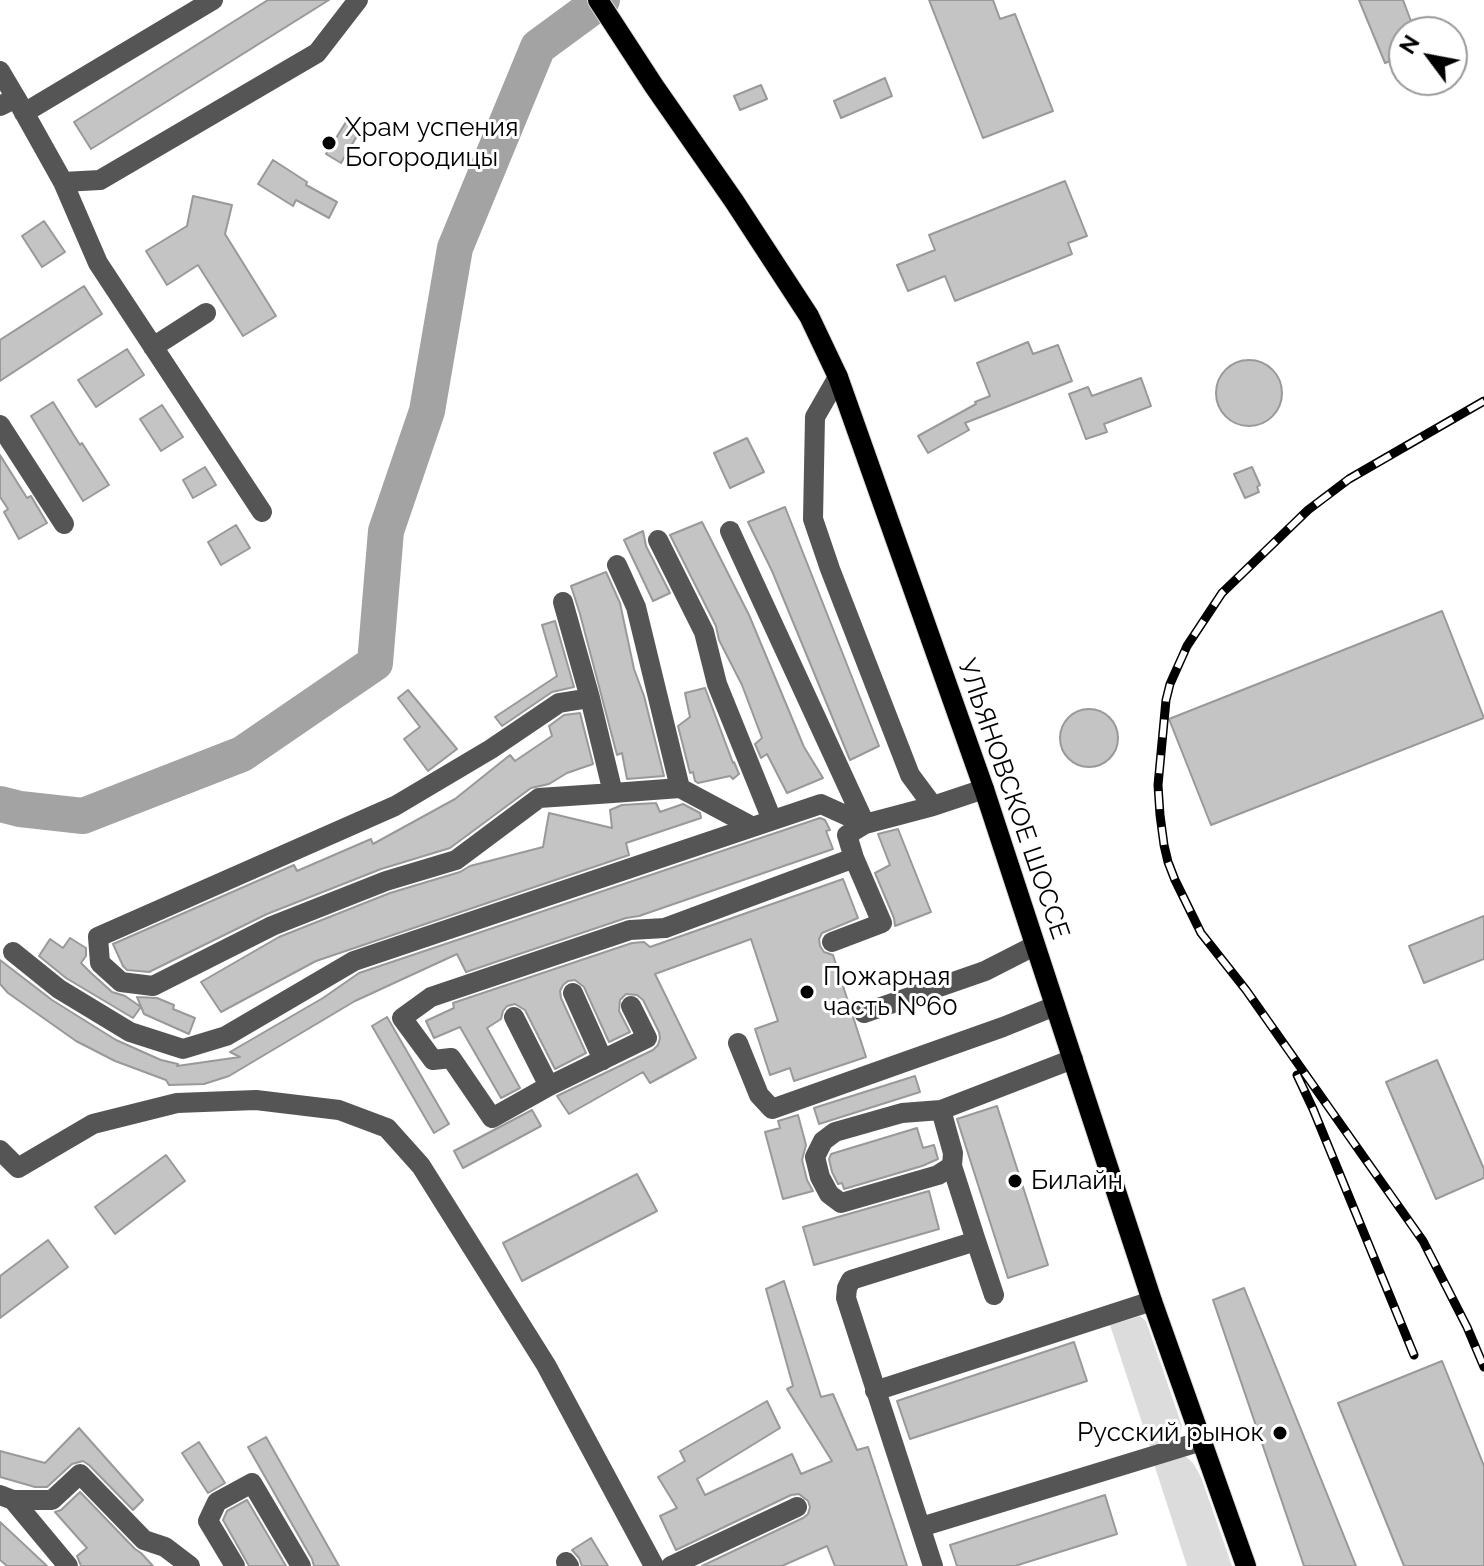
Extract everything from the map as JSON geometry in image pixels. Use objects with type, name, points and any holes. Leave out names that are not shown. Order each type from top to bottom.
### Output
[{"type":"main road","name":"УЛЬЯНОВСКОЕ ШОССЕ","points":[[598,0],[801,303],[838,377],[984,789],[1152,1301],[1246,1566]]},
{"type":"street","points":[[14,106],[213,0]]},
{"type":"street","points":[[63,182],[100,180],[317,53],[358,0]]},
{"type":"street","points":[[0,71],[14,106],[63,182],[98,263],[262,512]]},
{"type":"street","points":[[153,347],[206,313]]},
{"type":"street","points":[[838,377],[815,417],[813,519],[910,775],[933,806]]},
{"type":"street","points":[[0,425],[64,524]]},
{"type":"street","points":[[730,531],[865,824]]},
{"type":"street","points":[[658,540],[704,632],[717,684],[763,824]]},
{"type":"street","points":[[617,565],[636,607],[680,788]]},
{"type":"street","points":[[563,602],[613,793]]},
{"type":"street","points":[[590,698],[559,703],[491,749],[395,806],[98,937],[100,963],[121,982],[153,986],[272,926],[386,881],[456,860],[539,798],[680,788],[763,824]]},
{"type":"street","points":[[832,942],[882,923],[847,835],[865,824],[984,789]]},
{"type":"street","points":[[13,952],[59,989],[130,1032],[183,1049],[226,1036],[354,961],[821,804],[865,824]]},
{"type":"street","points":[[631,1006],[647,1038],[492,1118],[451,1058],[433,1060],[402,1018],[431,997],[630,930],[665,928],[854,858]]},
{"type":"street","points":[[864,1013],[985,971],[1034,946]]},
{"type":"street","points":[[573,993],[603,1060]]},
{"type":"street","points":[[738,1043],[759,1095],[772,1109],[1055,1006]]},
{"type":"street","points":[[514,1017],[549,1086]]},
{"type":"street","points":[[952,1166],[938,1175],[841,1203],[829,1194],[820,1177],[815,1157],[823,1141],[835,1132],[902,1113],[941,1110],[1073,1059]]},
{"type":"street","points":[[0,1150],[18,1168],[93,1124],[177,1103],[256,1100],[339,1110],[387,1128],[421,1166],[546,1365],[654,1566]]},
{"type":"street","points":[[941,1110],[953,1153],[952,1166],[994,1295]]},
{"type":"street","points":[[933,1566],[846,1298],[847,1288],[851,1280],[976,1241]]},
{"type":"street","points":[[875,1391],[1152,1301]]},
{"type":"street","points":[[921,1527],[1202,1441]]},
{"type":"street","points":[[7,1498],[52,1500],[80,1474],[144,1540],[165,1547],[190,1566]]},
{"type":"street","points":[[235,1566],[208,1521],[217,1502],[252,1483],[301,1566]]},
{"type":"street","points":[[7,1498],[68,1566]]},
{"type":"street","points":[[671,1566],[797,1507]]},
{"type":"shaded area","points":[[1140,1316],[1146,1321],[1182,1426],[1180,1435],[1174,1440],[1150,1447],[1110,1325]]},
{"type":"shaded area","points":[[1186,1457],[1201,1477],[1232,1566],[1187,1566],[1154,1464]]},
{"type":"building","points":[[268,0],[329,0],[91,149],[74,122]]},
{"type":"building","points":[[929,0],[993,0],[1000,19],[1015,14],[1053,111],[983,138]]},
{"type":"building","points":[[1359,0],[1403,0],[1409,16],[1388,16],[1388,62],[1385,63]]},
{"type":"building","points":[[885,78],[892,96],[841,118],[834,101]]},
{"type":"building","points":[[761,85],[767,99],[740,110],[734,96]]},
{"type":"building","points":[[346,122],[360,131],[341,163],[326,154]]},
{"type":"building","points":[[273,160],[307,182],[306,185],[337,202],[329,218],[296,200],[293,206],[258,184]]},
{"type":"building","points":[[1065,181],[1087,236],[1068,243],[1072,254],[955,301],[945,276],[908,291],[897,265],[935,250],[929,235]]},
{"type":"building","points":[[193,196],[232,205],[225,234],[276,316],[243,336],[198,265],[167,285],[146,251],[187,226]]},
{"type":"building","points":[[44,221],[65,252],[42,267],[22,236]]},
{"type":"building","points":[[84,286],[102,314],[0,381],[0,340]]},
{"type":"building","points":[[1028,342],[1033,354],[1058,345],[1072,381],[965,423],[969,430],[928,453],[918,436],[990,396],[977,363]]},
{"type":"building","points":[[127,349],[144,375],[96,407],[78,380]]},
{"type":"building","points":[[1249,360],[1262,363],[1272,370],[1279,380],[1282,393],[1279,406],[1272,416],[1262,423],[1249,426],[1236,423],[1226,416],[1219,406],[1216,393],[1219,380],[1226,370],[1236,363]]},
{"type":"building","points":[[1141,378],[1151,406],[1104,424],[1107,432],[1086,439],[1069,394],[1088,387],[1092,396]]},
{"type":"building","points":[[53,402],[109,485],[83,501],[31,416]]},
{"type":"building","points":[[162,405],[183,437],[161,451],[140,419]]},
{"type":"building","points":[[747,438],[764,472],[730,488],[714,453]]},
{"type":"building","points":[[0,455],[47,523],[19,539],[4,512],[8,509],[0,497]]},
{"type":"building","points":[[205,467],[216,485],[193,498],[183,480]]},
{"type":"building","points":[[1252,467],[1260,485],[1257,487],[1259,492],[1245,498],[1234,474]]},
{"type":"building","points":[[785,507],[879,746],[850,760],[772,571],[748,522]]},
{"type":"building","points":[[702,522],[749,615],[804,747],[823,778],[787,793],[767,754],[761,758],[755,744],[762,738],[742,685],[670,535]]},
{"type":"building","points":[[236,525],[250,548],[221,565],[208,542]]},
{"type":"building","points":[[643,531],[646,546],[670,593],[653,601],[624,540]]},
{"type":"building","points":[[606,572],[620,603],[634,669],[664,776],[627,779],[622,753],[617,755],[571,586]]},
{"type":"building","points":[[1442,611],[1484,718],[1211,825],[1169,719]]},
{"type":"building","points":[[555,621],[574,687],[552,692],[502,726],[495,717],[557,676],[542,625]]},
{"type":"building","points":[[705,688],[739,774],[733,779],[730,776],[698,783],[693,772],[690,773],[678,726],[690,717],[685,693]]},
{"type":"building","points":[[408,690],[457,749],[428,771],[404,739],[420,727],[398,698]]},
{"type":"building","points":[[1089,709],[1100,711],[1109,718],[1116,727],[1116,749],[1109,758],[1100,765],[1089,767],[1078,765],[1069,758],[1062,749],[1060,738],[1062,727],[1069,718],[1078,711]]},
{"type":"building","points":[[580,713],[593,764],[567,773],[549,784],[531,788],[450,848],[381,869],[267,914],[149,972],[127,970],[123,966],[113,944],[294,865],[297,871],[371,839],[373,844],[455,799],[510,755],[515,761],[552,736],[549,726],[564,715]]},
{"type":"building","points":[[656,803],[660,812],[683,804],[700,813],[701,818],[626,843],[629,855],[316,961],[221,1012],[201,982],[279,937],[390,893],[460,872],[470,866],[543,847],[549,813],[612,828],[610,810],[622,805]]},
{"type":"building","points":[[820,818],[825,820],[830,830],[826,831],[833,849],[466,972],[457,954],[355,1001],[229,1076],[204,1084],[169,1085],[166,1080],[115,1061],[76,1041],[0,984],[0,960],[52,1000],[116,1040],[177,1066],[240,1057],[230,1052],[323,998],[359,973]]},
{"type":"building","points":[[898,829],[931,912],[895,926],[875,873],[890,865],[878,834]]},
{"type":"building","points":[[843,879],[858,918],[822,933],[819,939],[824,952],[833,955],[866,1057],[794,1081],[790,1068],[770,1075],[755,1029],[778,1021],[751,939],[655,974],[696,1058],[650,1083],[643,1072],[569,1114],[557,1096],[658,1045],[659,1032],[643,1000],[637,995],[626,994],[620,1000],[619,1011],[630,1032],[609,1042],[584,987],[575,980],[563,985],[561,998],[586,1053],[555,1069],[525,1010],[515,1004],[507,1006],[501,1019],[487,1028],[520,1088],[501,1098],[460,1027],[434,1038],[426,1021],[454,1008],[453,1003],[632,943],[644,942],[650,947]]},
{"type":"building","points":[[1484,916],[1484,959],[1424,983],[1409,946]]},
{"type":"building","points":[[70,938],[86,948],[86,956],[81,963],[91,973],[112,992],[125,996],[141,1007],[133,1018],[66,978],[39,956],[50,939],[63,948]]},
{"type":"building","points":[[137,997],[157,998],[195,1018],[189,1034],[144,1014]]},
{"type":"building","points":[[387,1017],[449,1124],[434,1133],[372,1026]]},
{"type":"building","points":[[1437,1060],[1484,1169],[1484,1178],[1436,1199],[1386,1082]]},
{"type":"building","points":[[915,1076],[920,1092],[819,1124],[814,1108]]},
{"type":"building","points":[[997,1106],[1048,1265],[1008,1278],[957,1119]]},
{"type":"building","points":[[532,1110],[541,1126],[463,1168],[454,1151]]},
{"type":"building","points":[[798,1115],[806,1145],[802,1160],[813,1191],[783,1199],[765,1132],[780,1128],[778,1121]]},
{"type":"building","points":[[917,1128],[923,1148],[934,1145],[938,1159],[844,1189],[842,1183],[838,1184],[832,1172],[831,1154]]},
{"type":"building","points":[[166,1155],[185,1181],[115,1234],[95,1207]]},
{"type":"building","points":[[637,1174],[657,1211],[522,1281],[503,1243]]},
{"type":"building","points":[[929,1191],[939,1229],[814,1265],[803,1227]]},
{"type":"building","points":[[48,1240],[68,1267],[0,1318],[0,1276]]},
{"type":"building","points":[[784,1281],[821,1397],[833,1394],[857,1450],[868,1447],[907,1566],[835,1566],[827,1546],[782,1566],[702,1566],[803,1518],[810,1507],[799,1494],[791,1495],[676,1550],[660,1516],[677,1508],[658,1477],[685,1461],[680,1451],[767,1401],[780,1428],[697,1479],[705,1495],[792,1454],[801,1474],[832,1461],[787,1389],[793,1386],[766,1289]]},
{"type":"building","name":"Русский рынок","points":[[1244,1288],[1356,1566],[1304,1566],[1213,1300]]},
{"type":"building","points":[[1074,1342],[1087,1381],[910,1439],[897,1401]]},
{"type":"building","points":[[1442,1361],[1484,1466],[1484,1566],[1404,1566],[1338,1403]]},
{"type":"building","points":[[79,1428],[143,1500],[133,1510],[83,1461],[72,1464],[47,1487],[35,1487],[0,1477],[0,1451],[45,1463]]},
{"type":"building","points":[[266,1437],[339,1566],[314,1566],[248,1447]]},
{"type":"building","points":[[199,1442],[225,1483],[208,1493],[182,1453]]},
{"type":"building","points":[[80,1492],[153,1566],[81,1566],[77,1556],[87,1548],[55,1512]]},
{"type":"building","points":[[1105,1495],[1117,1534],[1015,1566],[957,1566],[950,1545]]},
{"type":"building","points":[[247,1500],[286,1566],[249,1566],[223,1520],[227,1511]]},
{"type":"building","points":[[0,1522],[47,1566],[7,1566],[0,1560]]},
{"type":"building","points":[[591,1538],[608,1566],[582,1566],[572,1550]]},
{"type":"waterway","points":[[0,804],[83,816],[242,754],[375,663],[386,531],[427,411],[455,248],[538,47],[602,0]]},
{"type":"railway","points":[[1484,401],[1349,479],[1308,510],[1222,593],[1187,646],[1170,684],[1158,785],[1168,862],[1201,933],[1246,990],[1423,1241],[1484,1367]]},
{"type":"railway","points":[[1297,1075],[1414,1355]]},
{"type":"place","name":"Храм успения Богородицы","points":[[329,143]]},
{"type":"place","name":"Пожарная часть №60","points":[[807,992]]},
{"type":"place","name":"Билайн","points":[[1015,1181]]},
{"type":"place","name":"Русский рынок","points":[[1280,1433]]}]
